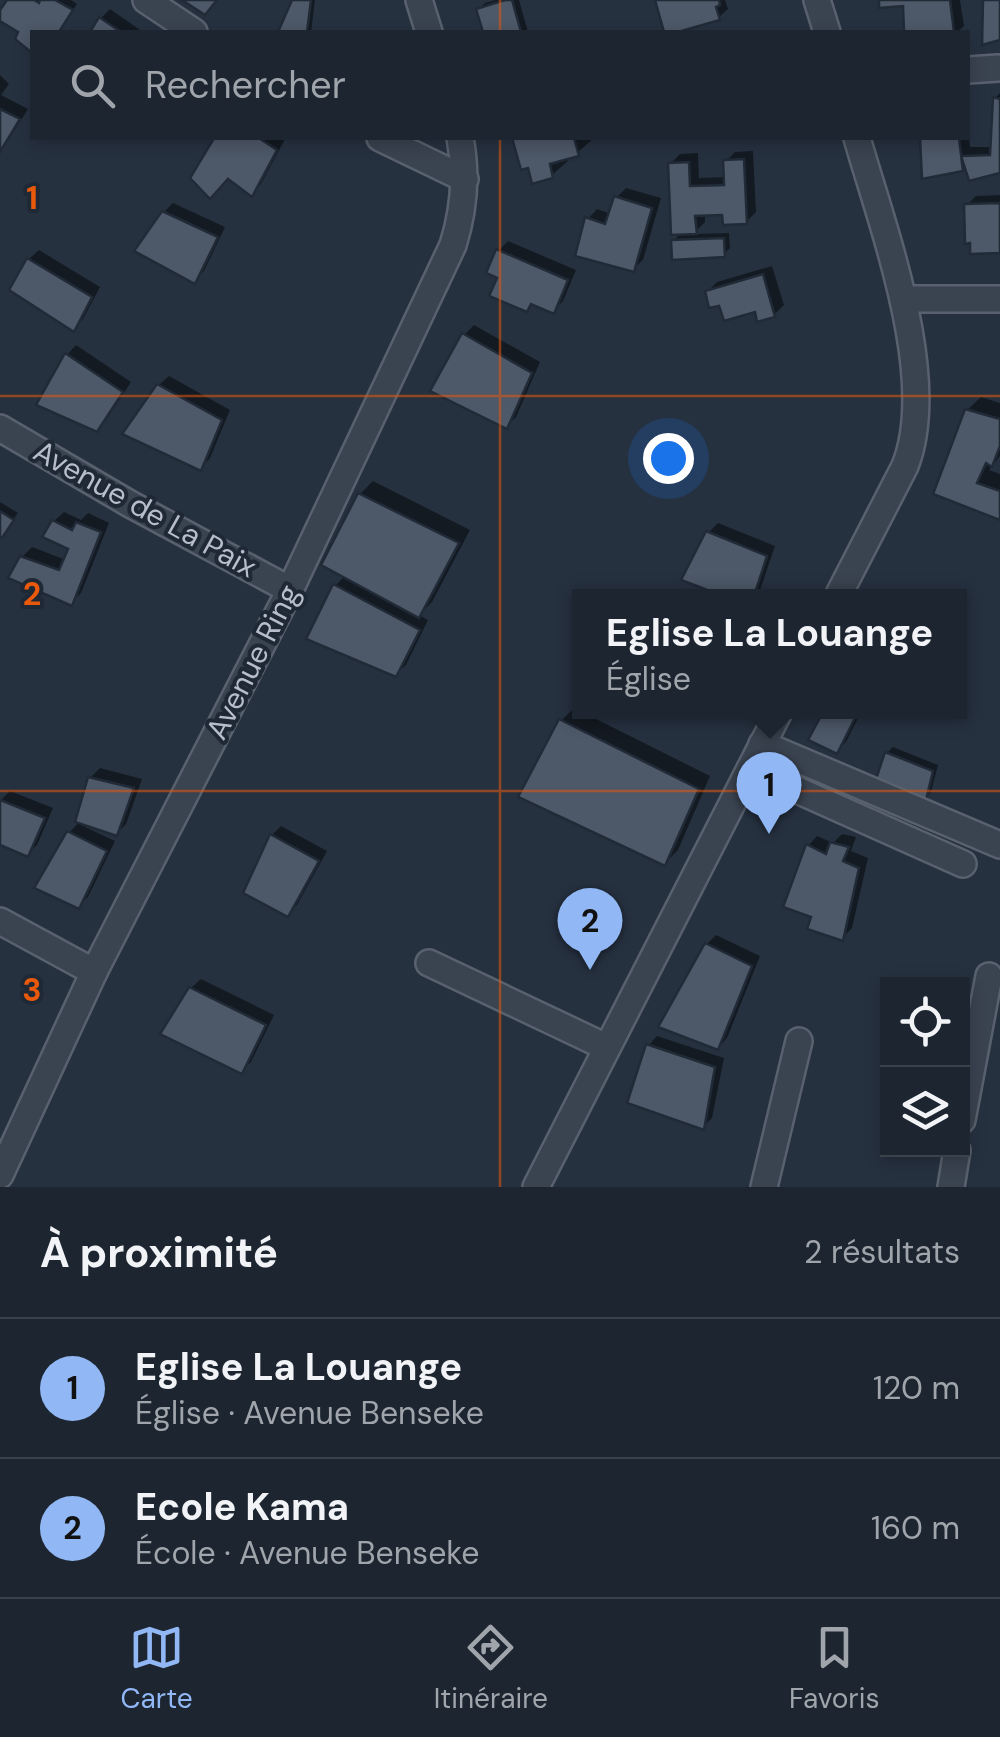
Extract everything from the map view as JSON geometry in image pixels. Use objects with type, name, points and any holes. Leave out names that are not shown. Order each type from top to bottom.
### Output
[{"type":"street","points":[[146,0],[191,30]]},
{"type":"street","points":[[419,0],[428,30]]},
{"type":"street","points":[[817,0],[826,30]]},
{"type":"street","points":[[970,70],[998,68]]},
{"type":"street","points":[[384,140],[464,179]]},
{"type":"street","name":"Avenue Ring","points":[[0,1175],[94,972],[290,590],[452,244],[459,225],[464,179],[460,140]]},
{"type":"street","points":[[842,589],[912,449],[916,426],[916,387],[903,299],[858,140]]},
{"type":"street","points":[[903,299],[1000,299]]},
{"type":"street","name":"Avenue de La Paix","points":[[0,428],[290,590]]},
{"type":"street","points":[[536,1187],[775,719]]},
{"type":"street","points":[[762,744],[1000,845]]},
{"type":"street","points":[[750,769],[963,864]]},
{"type":"street","points":[[0,921],[94,972]]},
{"type":"street","points":[[429,962],[606,1047]]},
{"type":"street","points":[[970,1077],[989,976]]},
{"type":"street","points":[[764,1187],[798,1041]]},
{"type":"street","points":[[950,1187],[956,1157]]},
{"type":"building","points":[[7,0],[55,0],[73,10],[60,30],[30,30],[30,51],[15,39],[18,32],[0,21],[0,10]]},
{"type":"building","points":[[182,0],[217,0],[205,15]]},
{"type":"building","points":[[292,0],[311,0],[307,30],[279,30]]},
{"type":"building","points":[[512,0],[520,30],[482,30],[476,9]]},
{"type":"building","points":[[655,0],[719,0],[716,7],[720,20],[685,30],[663,30]]},
{"type":"building","points":[[879,0],[950,0],[954,30],[904,30],[903,6],[879,8]]},
{"type":"building","points":[[983,0],[1000,0],[1000,40],[982,45]]},
{"type":"building","points":[[99,17],[118,30],[91,30]]},
{"type":"building","points":[[993,97],[1000,99],[1000,173],[969,181],[961,156],[990,155]]},
{"type":"building","points":[[0,109],[20,119],[0,152]]},
{"type":"building","points":[[213,140],[262,140],[277,150],[252,197],[228,179],[210,199],[190,178]]},
{"type":"building","points":[[513,140],[575,140],[579,156],[550,164],[553,178],[532,184],[528,168],[521,170]]},
{"type":"building","points":[[920,140],[959,140],[963,171],[922,179]]},
{"type":"building","points":[[744,159],[747,224],[723,225],[722,215],[695,216],[697,234],[671,235],[668,163],[689,162],[690,186],[724,185],[723,160]]},
{"type":"building","points":[[614,196],[652,208],[634,272],[575,256],[585,217],[605,224]]},
{"type":"building","points":[[1000,203],[1000,253],[970,254],[970,243],[965,244],[964,204]]},
{"type":"building","points":[[162,211],[218,237],[195,284],[134,251]]},
{"type":"building","points":[[724,238],[725,257],[672,260],[671,240]]},
{"type":"building","points":[[496,249],[568,280],[554,314],[531,304],[527,312],[489,296],[497,278],[486,273]]},
{"type":"building","points":[[27,258],[92,297],[74,332],[9,290]]},
{"type":"building","points":[[763,274],[775,317],[757,322],[755,312],[724,321],[719,306],[709,308],[705,291]]},
{"type":"building","points":[[462,333],[532,373],[507,429],[430,391]]},
{"type":"building","points":[[65,353],[123,392],[97,432],[36,405]]},
{"type":"building","points":[[157,384],[222,420],[201,471],[122,434]]},
{"type":"building","points":[[965,409],[1000,419],[1000,446],[992,467],[986,463],[977,483],[1000,491],[1000,520],[933,494]]},
{"type":"building","points":[[358,493],[459,543],[419,618],[321,565]]},
{"type":"building","points":[[0,511],[14,520],[2,538],[0,537]]},
{"type":"building","points":[[52,520],[72,530],[76,522],[101,532],[72,606],[8,578],[20,556],[59,570],[68,549],[42,537]]},
{"type":"building","points":[[706,531],[767,556],[756,589],[705,589],[681,580]]},
{"type":"building","points":[[333,584],[420,630],[396,677],[306,639]]},
{"type":"building","points":[[559,719],[699,789],[665,866],[518,797]]},
{"type":"building","points":[[819,719],[854,719],[837,754],[808,740]]},
{"type":"building","points":[[885,752],[933,771],[926,800],[875,782]]},
{"type":"building","points":[[88,777],[134,788],[117,836],[75,822]]},
{"type":"building","points":[[0,800],[45,818],[28,857],[0,845]]},
{"type":"building","points":[[67,831],[107,851],[79,909],[34,888]]},
{"type":"building","points":[[270,834],[319,861],[288,917],[243,893]]},
{"type":"building","points":[[830,842],[849,847],[843,861],[859,868],[843,941],[807,929],[811,917],[783,907],[806,844],[826,854]]},
{"type":"building","points":[[705,943],[752,966],[718,1050],[658,1027]]},
{"type":"building","points":[[189,987],[266,1025],[242,1074],[160,1034]]},
{"type":"building","points":[[646,1044],[715,1067],[704,1130],[627,1103]]},
{"type":"place","name":"Eglise La Louange","points":[[769,834]]},
{"type":"place","name":"Ecole Kama","points":[[590,970]]}]
